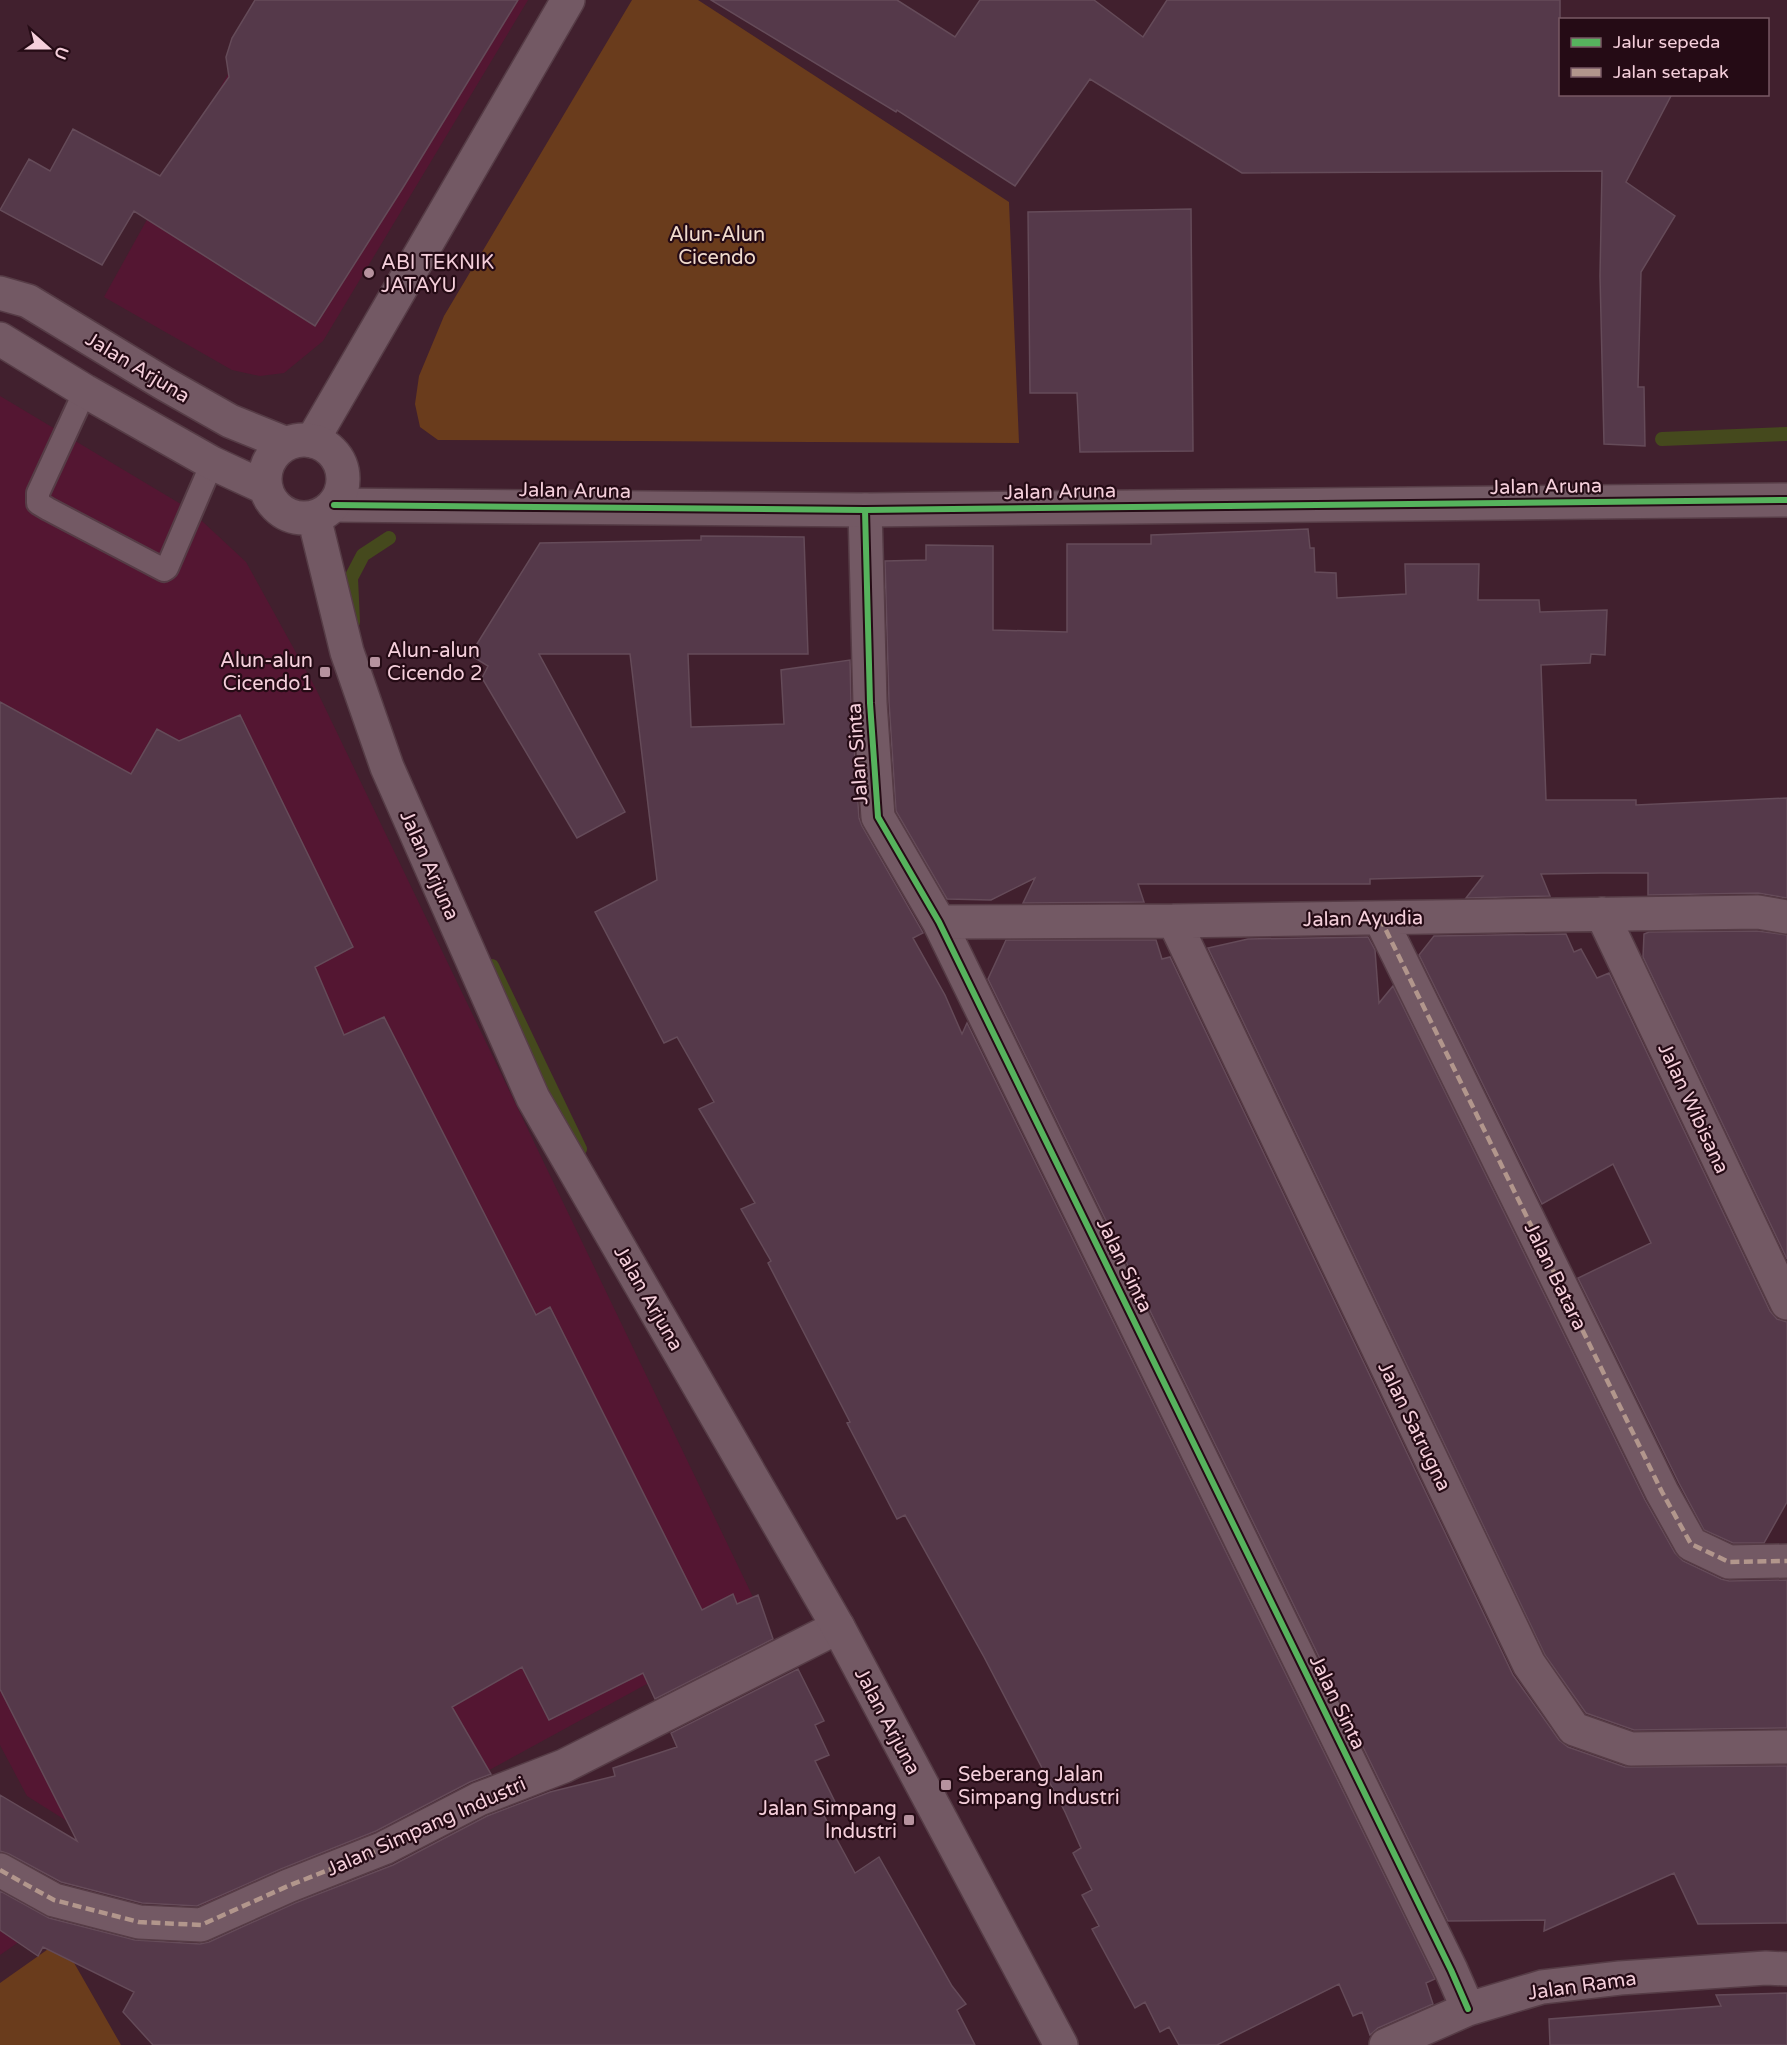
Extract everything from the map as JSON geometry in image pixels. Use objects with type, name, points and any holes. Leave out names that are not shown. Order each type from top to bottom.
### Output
[{"type":"street","points":[[324,511],[299,518],[284,513],[272,502],[264,475],[270,461],[277,451],[300,442],[568,0]]},
{"type":"street","name":"Jalan Arjuna","points":[[0,274],[14,297],[230,422],[330,450],[340,467],[342,486],[324,511],[347,652],[387,767],[534,1098],[838,1627],[1061,2045]]},
{"type":"street","points":[[2,342],[85,392],[212,463],[266,488]]},
{"type":"street","name":"Jalan Aruna","points":[[324,511],[865,510],[1787,500]]},
{"type":"street","name":"Jalan Sinta","points":[[865,510],[870,703],[878,817],[939,922],[1468,2009]]},
{"type":"street","name":"Jalan Ayudia","points":[[939,922],[1174,921],[1758,912],[1787,917]]},
{"type":"street","name":"Jalan Wibisana","points":[[1602,914],[1787,1303]]},
{"type":"street","name":"Jalan Batara","points":[[1380,918],[1662,1492],[1691,1544],[1729,1562],[1787,1561]]},
{"type":"street","name":"Jalan Satrugna","points":[[1174,921],[1529,1664],[1574,1729],[1631,1749],[1787,1747]]},
{"type":"street","name":"Jalan Simpang Industri","points":[[0,1870],[54,1900],[139,1922],[201,1925],[288,1886],[384,1848],[479,1799],[564,1766],[838,1627]]},
{"type":"street","name":"Jalan Rama","points":[[1386,2045],[1468,2009],[1542,1988],[1620,1978],[1787,1969]]},
{"type":"lane","points":[[85,392],[38,493],[38,503],[48,509],[164,570],[167,568],[212,463]]},
{"type":"shaded area","points":[[269,0],[528,0],[323,341],[284,373],[260,376],[232,370],[104,297]]},
{"type":"shaded area","points":[[0,396],[189,509],[246,562],[315,687],[764,1620],[220,1917],[27,1796],[0,1745]]},
{"type":"shaded area","points":[[0,1899],[46,1923],[0,1955]]},
{"type":"green space","name":"Alun-Alun Cicendo","points":[[632,0],[698,0],[1009,202],[1019,443],[438,440],[420,427],[415,404],[419,376],[444,316]]},
{"type":"green space","points":[[61,1940],[121,2045],[0,2045],[0,1983]]},
{"type":"building","points":[[255,0],[518,0],[315,326],[134,211],[102,265],[0,210],[29,159],[50,171],[73,129],[160,176],[229,77],[226,57],[232,38]]},
{"type":"building","points":[[711,0],[897,0],[955,37],[980,0],[1094,0],[1143,37],[1167,0],[1560,0],[1559,96],[1671,96],[1626,182],[1675,216],[1641,272],[1638,387],[1644,387],[1645,446],[1604,444],[1600,276],[1602,171],[1242,173],[1090,79],[1015,186],[897,110],[896,112]]},
{"type":"building","points":[[1191,209],[1193,451],[1080,452],[1077,393],[1030,393],[1028,212]]},
{"type":"building","points":[[1308,529],[1310,548],[1314,548],[1315,572],[1336,573],[1337,598],[1406,594],[1405,564],[1479,564],[1478,600],[1539,600],[1540,612],[1607,610],[1605,655],[1591,654],[1590,663],[1541,665],[1546,800],[1636,800],[1636,805],[1787,798],[1787,898],[1758,893],[1648,895],[1648,873],[1602,873],[1541,874],[1550,896],[1466,898],[1483,876],[1370,879],[1370,884],[1138,884],[1144,902],[1023,903],[1035,878],[991,900],[947,899],[896,811],[889,702],[885,561],[926,560],[926,545],[993,546],[993,630],[1067,632],[1067,544],[1151,544],[1151,535]]},
{"type":"building","points":[[701,536],[804,537],[808,654],[688,654],[691,727],[784,724],[781,670],[850,660],[859,818],[862,826],[923,933],[913,938],[945,995],[962,1034],[967,1023],[1435,1979],[1426,1983],[1433,2004],[1378,2028],[1370,2035],[1362,2012],[1353,2016],[1339,1984],[1217,2045],[1179,2045],[1169,2027],[1160,2032],[1145,2002],[1135,2008],[1092,1929],[1099,1926],[1082,1895],[1092,1890],[1073,1853],[1081,1848],[1065,1812],[984,1657],[905,1515],[897,1519],[768,1263],[771,1261],[741,1209],[755,1203],[699,1109],[714,1102],[677,1037],[664,1043],[595,912],[657,880],[630,654],[539,654],[625,812],[577,838],[482,678],[488,666],[470,655],[540,543],[701,540]]},
{"type":"building","points":[[0,702],[131,774],[157,729],[179,741],[240,715],[353,947],[315,967],[344,1035],[384,1017],[536,1315],[550,1307],[702,1610],[733,1594],[737,1604],[758,1595],[773,1639],[655,1699],[643,1673],[549,1720],[522,1667],[452,1707],[491,1774],[470,1782],[376,1831],[197,1906],[142,1903],[61,1882],[0,1851],[0,1795],[77,1841],[0,1689]]},
{"type":"building","points":[[1757,931],[1787,935],[1787,1259],[1643,957],[1644,934],[1649,932]]},
{"type":"building","points":[[1566,934],[1574,952],[1581,949],[1597,978],[1609,973],[1770,1311],[1777,1319],[1787,1322],[1787,1502],[1764,1543],[1733,1543],[1704,1530],[1578,1278],[1651,1243],[1613,1164],[1542,1204],[1419,955],[1434,936]]},
{"type":"building","points":[[1368,937],[1375,950],[1379,1003],[1393,986],[1645,1500],[1675,1553],[1683,1561],[1729,1581],[1787,1580],[1787,1728],[1634,1730],[1586,1713],[1545,1655],[1208,948],[1248,939]]},
{"type":"building","points":[[1006,940],[1156,940],[1162,959],[1170,957],[1513,1675],[1559,1740],[1568,1747],[1625,1767],[1787,1766],[1787,1923],[1698,1924],[1674,1873],[1544,1931],[1545,1920],[1448,1921],[988,979]]},
{"type":"building","points":[[798,1669],[824,1721],[815,1725],[829,1755],[815,1761],[836,1804],[822,1812],[855,1873],[879,1857],[952,1986],[966,2004],[957,2010],[975,2045],[153,2045],[123,2012],[134,1992],[43,1947],[38,1956],[0,1930],[0,1891],[49,1918],[135,1940],[200,1944],[209,1942],[295,1903],[393,1865],[487,1816],[550,1792],[615,1776],[613,1768],[677,1747],[671,1733]]},
{"type":"building","points":[[1787,1993],[1787,2045],[1550,2045],[1549,2019],[1721,2006],[1716,1995]]},
{"type":"waterway","points":[[1662,439],[1787,434]]},
{"type":"waterway","points":[[353,622],[351,578],[363,555],[389,538]]},
{"type":"waterway","points":[[492,966],[580,1149]]},
{"type":"marked path","points":[[1380,918],[1662,1492],[1691,1544],[1729,1562],[1787,1561]]},
{"type":"marked path","points":[[0,1870],[54,1900],[139,1922],[201,1925],[288,1886],[384,1848]]},
{"type":"cycle path","points":[[334,505],[865,510],[1787,500]]},
{"type":"cycle path","points":[[865,510],[870,703],[878,817],[939,922],[1468,2009]]},
{"type":"place","name":"ABI TEKNIK JATAYU","points":[[369,273]]},
{"type":"place","name":"Alun-alun Cicendo 2","points":[[375,662]]},
{"type":"place","name":"Alun-alun Cicendo1","points":[[325,672]]},
{"type":"place","name":"Seberang Jalan Simpang Industri","points":[[946,1785]]},
{"type":"place","name":"Jalan Simpang Industri","points":[[909,1820]]}]
